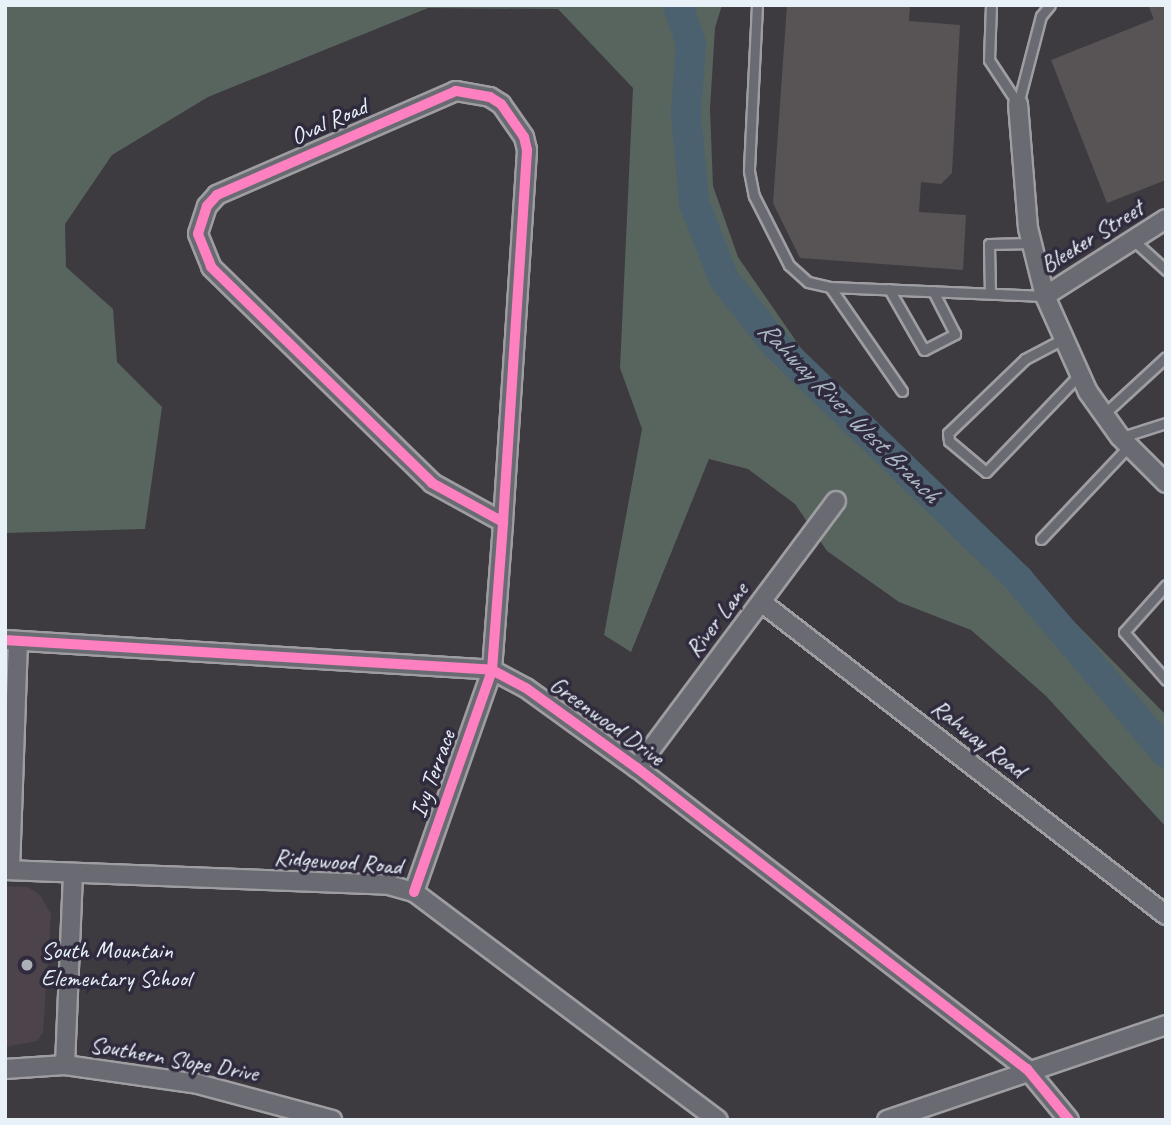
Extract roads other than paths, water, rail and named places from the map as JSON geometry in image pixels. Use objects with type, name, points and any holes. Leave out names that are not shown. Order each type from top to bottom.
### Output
[{"type":"street","name":"Oval Road","points":[[492,670],[503,522],[527,150],[511,114],[489,97],[470,92],[443,94],[217,195],[200,219],[198,234],[211,267],[432,483],[503,522]]},
{"type":"street","points":[[1018,104],[1024,137],[1021,178],[1032,243],[1045,296],[1080,374],[1104,414],[1124,442],[1166,483]]},
{"type":"street","name":"Bleeker Street","points":[[1045,296],[1166,219]]},
{"type":"street","name":"River Lane","points":[[637,768],[836,501]]},
{"type":"street","name":"Rahway Road","points":[[761,602],[1166,915]]},
{"type":"street","points":[[7,870],[12,641]]},
{"type":"street","name":"Greenwood Drive","points":[[12,641],[492,670],[526,688],[637,768],[1027,1069],[1069,1120]]},
{"type":"street","name":"Ivy Terrace","points":[[414,892],[492,670]]},
{"type":"street","name":"Ridgewood Road","points":[[7,870],[73,875],[389,885],[414,892],[718,1120]]},
{"type":"street","points":[[65,1065],[73,875]]},
{"type":"street","points":[[887,1120],[921,1114],[1027,1069],[1166,1025]]},
{"type":"street","name":"Southern Slope Drive","points":[[5,1069],[65,1065],[198,1084],[332,1120]]},
{"type":"lane","points":[[757,5],[749,172],[754,196],[789,265],[808,282],[830,286],[1045,296]]},
{"type":"lane","points":[[991,5],[989,60],[1018,104]]},
{"type":"lane","points":[[1018,104],[1041,16],[1050,5]]},
{"type":"lane","points":[[1133,240],[1166,270]]},
{"type":"lane","points":[[990,293],[989,244],[1032,243]]},
{"type":"lane","points":[[830,286],[902,391]]},
{"type":"lane","points":[[889,289],[925,350],[955,334],[933,291]]},
{"type":"lane","points":[[1063,339],[1025,359],[948,433],[949,441],[986,472],[1080,374]]},
{"type":"lane","points":[[1104,414],[1166,357]]},
{"type":"lane","points":[[1041,539],[1124,442],[1166,424]]},
{"type":"lane","points":[[1166,585],[1124,632],[1166,680]]},
{"type":"waterway","name":"Rahway River West Branch","points":[[678,5],[691,44],[686,113],[694,203],[724,279],[776,345],[1019,580],[1166,753]]},
{"type":"place","name":"South Mountain Elementary School","points":[[27,965]]}]
